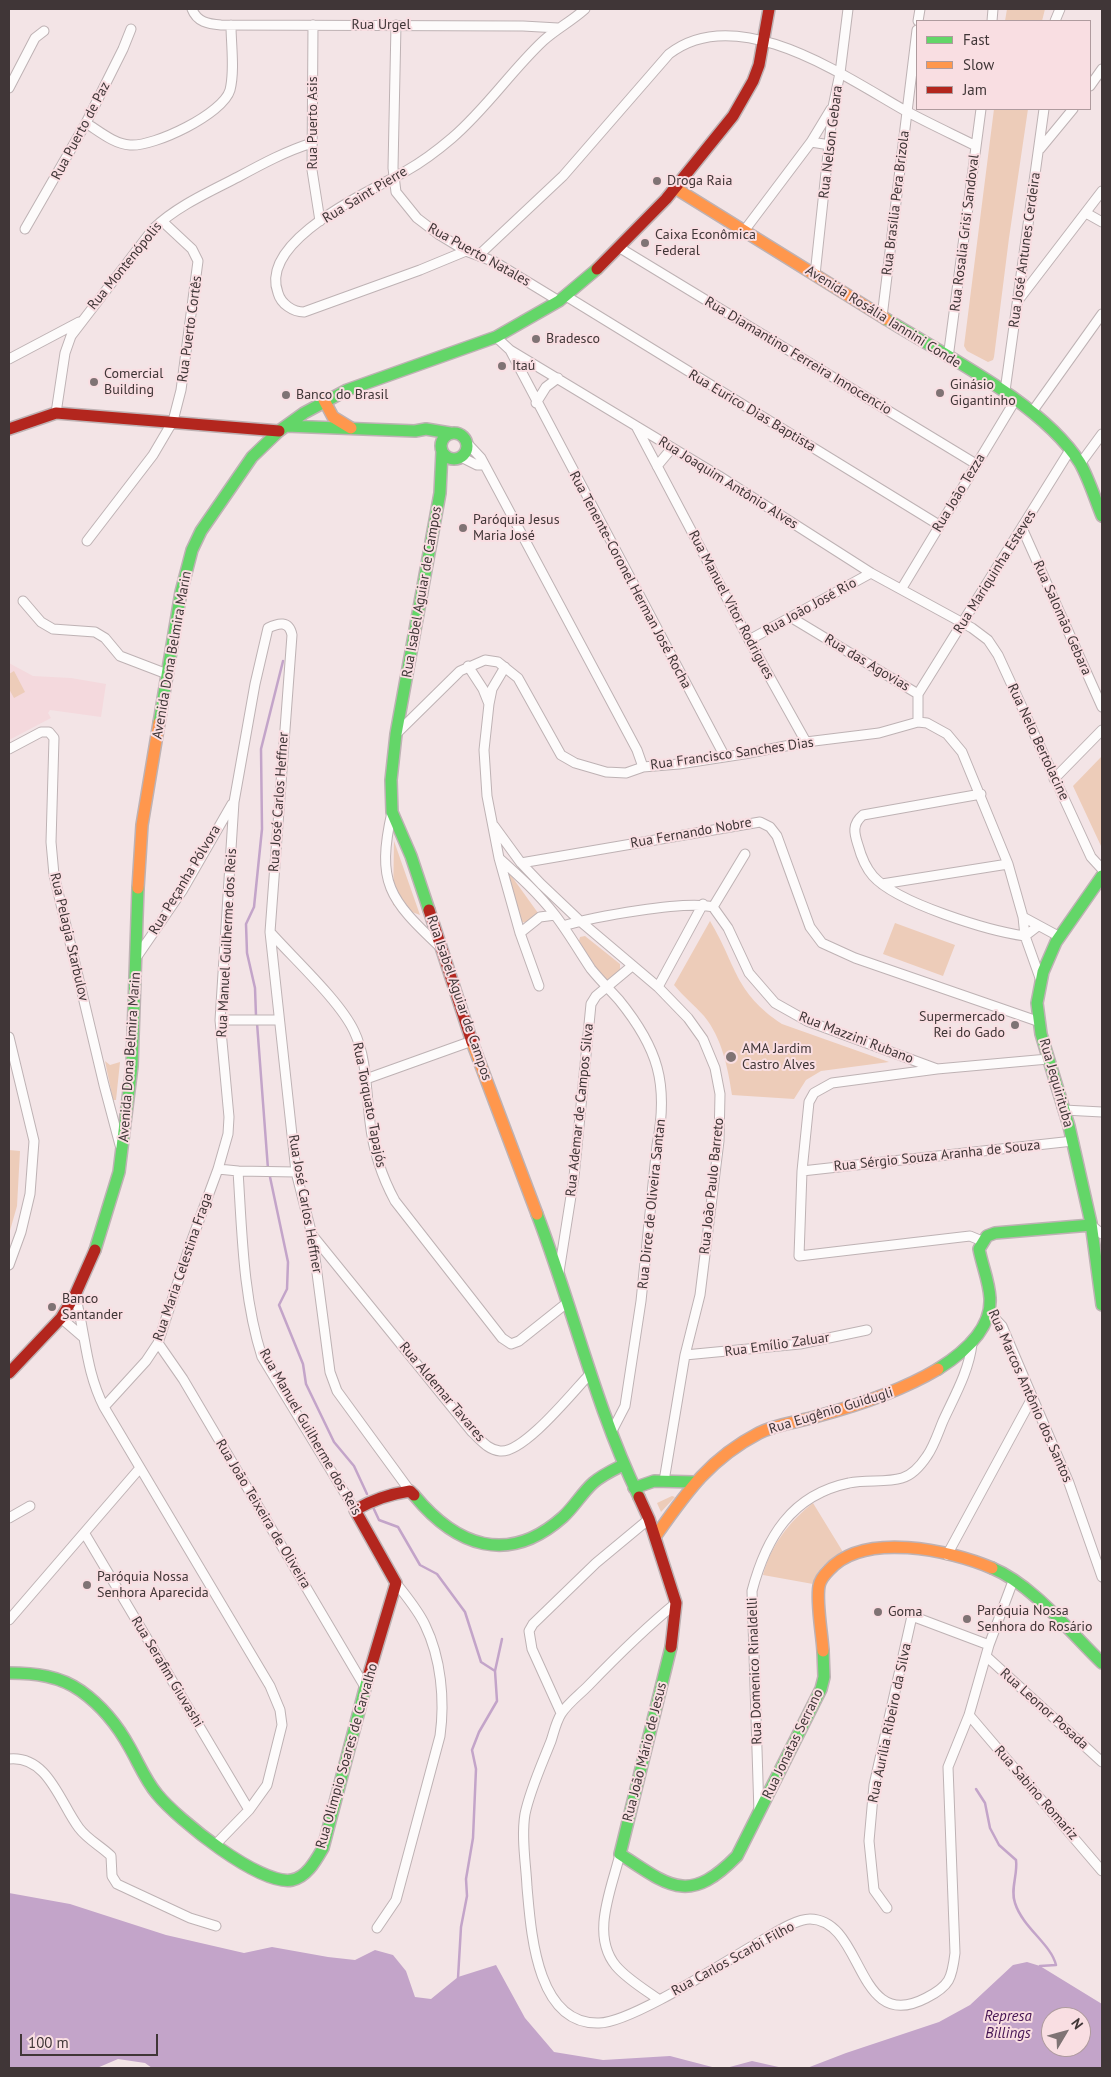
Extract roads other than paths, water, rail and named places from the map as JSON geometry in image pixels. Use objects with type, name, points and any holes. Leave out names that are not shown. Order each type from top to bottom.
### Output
[{"type":"main road","name":"Avenida Dona Belmira Marin","points":[[9,1373],[60,1318],[75,1295],[102,1230],[123,1155],[132,1066],[142,825],[181,592],[192,550],[214,510],[252,458],[283,428],[324,400],[372,380],[496,337],[563,299],[620,248],[675,188],[723,130],[744,98],[759,65],[769,9]]},
{"type":"main road","name":"Avenida Rosália Iannini Conde","points":[[675,188],[1016,399],[1032,412],[1070,450],[1080,464],[1102,516]]},
{"type":"main road","points":[[324,400],[333,416],[352,429]]},
{"type":"main road","points":[[9,429],[56,413],[283,428],[415,431],[426,429],[463,436],[467,444],[466,451],[458,458],[447,457],[442,448],[415,431]]},
{"type":"main road","points":[[442,448],[446,436],[450,433]]},
{"type":"main road","name":"Rua Isabel Aguiar de Campos","points":[[442,448],[440,493],[396,734],[391,780],[392,812],[410,856],[472,1041],[559,1272],[589,1375],[612,1431],[623,1466],[634,1488]]},
{"type":"main road","name":"Rua Isabel Aguiar de Campos","points":[[440,493],[458,458]]},
{"type":"main road","name":"Rua Jequirituba","points":[[1102,876],[1060,937],[1040,978],[1037,1005],[1048,1059],[1073,1141],[1091,1226],[1095,1270],[1102,1305]]},
{"type":"main road","points":[[982,1241],[987,1236],[995,1233],[1091,1226]]},
{"type":"main road","name":"Rua Marcos Antônio dos Santos","points":[[982,1241],[979,1249],[980,1260],[989,1295],[989,1312]]},
{"type":"main road","points":[[972,1344],[989,1312]]},
{"type":"main road","name":"Rua Eugênio Guidugli","points":[[656,1537],[694,1482],[746,1439],[761,1432],[869,1402],[901,1390],[942,1366],[972,1344]]},
{"type":"main road","name":"Rua José Carlos Heffner","points":[[410,1491],[423,1508],[441,1526],[471,1543],[496,1545],[524,1539],[558,1522],[595,1482],[623,1466]]},
{"type":"main road","points":[[634,1488],[654,1481],[694,1482]]},
{"type":"main road","name":"Rua João Mário de Jesus","points":[[620,1854],[663,1685],[674,1631],[676,1603],[656,1537],[634,1488]]},
{"type":"main road","points":[[355,1510],[388,1495],[410,1491]]},
{"type":"main road","name":"Rua Manuel Guilherme dos Reis","points":[[355,1510],[396,1583]]},
{"type":"main road","name":"Rua Jonatas Serrano","points":[[620,1854],[659,1879],[677,1887],[692,1888],[709,1882],[723,1872],[738,1856],[804,1726],[824,1677],[819,1584],[825,1573],[835,1563],[865,1549],[885,1548],[947,1555],[996,1569],[1028,1593],[1102,1663]]},
{"type":"main road","name":"Rua Olímpio Soares de Carvalho","points":[[9,1673],[45,1675],[79,1690],[104,1711],[124,1738],[157,1794],[172,1810],[195,1830],[255,1871],[280,1882],[293,1880],[313,1865],[323,1848],[396,1583]]},
{"type":"street","name":"Rua Urgel","points":[[192,9],[197,17],[205,22],[231,25],[396,25],[558,28]]},
{"type":"street","name":"Rua Saint Pierre","points":[[466,251],[420,270],[300,312],[290,308],[279,297],[276,276],[289,248],[320,221],[436,151],[464,127],[542,42],[585,9]]},
{"type":"street","name":"Rua Nelson Gebara","points":[[815,275],[833,107],[840,73],[848,9]]},
{"type":"street","points":[[86,123],[114,140],[130,145],[138,145],[152,141],[210,114],[220,106],[230,88],[231,25]]},
{"type":"street","name":"Rua Puerto Asis","points":[[313,25],[312,143],[315,194],[320,221]]},
{"type":"street","name":"Rua Puerto Natales","points":[[396,25],[394,178],[396,192],[417,218],[466,251],[495,262],[563,299]]},
{"type":"street","name":"Rua Puerto de Paz","points":[[25,229],[86,123],[131,29]]},
{"type":"street","points":[[9,88],[35,38],[44,31]]},
{"type":"street","name":"Rua Brasília Pera Brizola","points":[[882,317],[916,37]]},
{"type":"street","points":[[479,255],[563,176],[654,69],[674,50],[695,41],[710,38],[763,40],[785,46],[840,73],[906,111],[976,146]]},
{"type":"street","points":[[1091,85],[1102,69]]},
{"type":"street","points":[[744,231],[811,142],[833,107]]},
{"type":"street","name":"Rua Rosalia Grisi Sandoval","points":[[948,358],[980,110]]},
{"type":"street","name":"Rua José Antunes Cerdeira","points":[[1005,391],[1040,150],[1044,110]]},
{"type":"street","points":[[1040,150],[1072,110]]},
{"type":"street","points":[[811,142],[830,145]]},
{"type":"street","name":"Rua Montenópolis","points":[[56,413],[65,353],[71,336],[138,246],[162,221],[186,205],[274,158],[312,143]]},
{"type":"street","points":[[1019,299],[1102,191]]},
{"type":"street","points":[[1086,213],[1102,222]]},
{"type":"street","name":"Rua Puerto Cortês","points":[[87,541],[153,455],[173,421],[181,390],[199,265],[192,249],[162,221]]},
{"type":"street","name":"Rua Diamantino Ferreira Innocencio","points":[[620,248],[976,464]]},
{"type":"street","name":"Rua Eurico Dias Baptista","points":[[563,299],[939,525]]},
{"type":"street","points":[[1032,412],[1102,314]]},
{"type":"street","points":[[9,359],[81,321]]},
{"type":"street","name":"Rua Joaquim Antônio Alves","points":[[496,337],[510,350],[635,424],[871,572],[964,622]]},
{"type":"street","name":"Rua Tenente-Coronel Herman José Rocha","points":[[510,350],[536,403],[725,757]]},
{"type":"street","points":[[536,403],[546,387],[558,378]]},
{"type":"street","name":"Rua João Tezza","points":[[902,588],[1016,399]]},
{"type":"street","name":"Rua Manuel Vitor Rodrigues","points":[[635,424],[749,640],[806,742]]},
{"type":"street","points":[[1080,464],[1102,434]]},
{"type":"street","points":[[467,444],[481,458],[584,648],[637,750],[642,767]]},
{"type":"street","points":[[657,466],[672,448]]},
{"type":"street","name":"Rua Mariquinha Esteves","points":[[918,694],[1070,450]]},
{"type":"street","points":[[458,458],[484,465]]},
{"type":"street","name":"Rua Salomão Gebara","points":[[1022,528],[1102,707]]},
{"type":"street","name":"Rua João José Rio","points":[[749,640],[792,618],[871,572]]},
{"type":"street","points":[[23,601],[41,622],[54,630],[101,635],[120,656],[167,674]]},
{"type":"street","name":"Rua das Agovias","points":[[792,618],[918,694],[918,722]]},
{"type":"street","name":"Rua Nelo Bertolacine","points":[[964,622],[988,640],[998,655],[1091,857],[1102,869]]},
{"type":"street","name":"Rua José Carlos Heffner","points":[[268,628],[278,623],[284,623],[291,628],[292,635],[270,932],[278,1020],[296,1172],[312,1235],[330,1372],[338,1391],[410,1491]]},
{"type":"street","name":"Rua Manuel Guilherme dos Reis","points":[[218,1170],[228,1134],[229,1117],[220,1020],[234,802],[255,684],[268,628]]},
{"type":"street","points":[[396,734],[453,678],[468,666],[486,660],[505,667],[492,689],[489,704],[485,732],[485,770],[499,858],[520,933],[539,986]]},
{"type":"street","points":[[468,666],[483,689],[489,704]]},
{"type":"street","name":"Rua Francisco Sanches Dias","points":[[505,667],[523,684],[565,758],[606,772],[626,772],[642,767],[725,757],[806,742],[879,733],[918,722]]},
{"type":"street","points":[[918,722],[936,727],[955,741],[962,752],[1008,864],[1023,917],[1025,936],[1040,978]]},
{"type":"street","points":[[1054,779],[1102,730]]},
{"type":"street","name":"Rua Pelagia Starbulov","points":[[9,748],[41,732],[49,732],[54,738],[51,842],[54,875],[104,1085],[123,1155]]},
{"type":"street","points":[[980,794],[872,811],[861,816],[857,821],[854,832],[861,856],[873,876],[905,898],[954,916],[1025,936]]},
{"type":"street","name":"Rua Peçanha Pólvora","points":[[136,958],[182,891],[234,802]]},
{"type":"street","points":[[392,812],[386,848],[388,883],[395,900],[404,912],[440,947]]},
{"type":"street","name":"Rua Fernando Nobre","points":[[521,863],[760,822],[770,827],[776,836],[810,927],[822,943],[864,961],[1040,1022]]},
{"type":"street","name":"Rua João Paulo Barreto","points":[[494,826],[521,863],[580,921],[658,987],[688,1018],[703,1039],[715,1068],[720,1094],[719,1141],[700,1295],[685,1356],[664,1481]]},
{"type":"street","points":[[563,926],[580,921],[702,904],[713,907],[745,854]]},
{"type":"street","points":[[499,858],[533,889],[555,915],[607,988]]},
{"type":"street","points":[[882,884],[1008,864]]},
{"type":"street","points":[[658,987],[702,904]]},
{"type":"street","name":"Rua Mazzini Rubano","points":[[713,907],[723,918],[749,973],[762,991],[787,1012],[937,1069]]},
{"type":"street","points":[[520,933],[540,917],[555,915]]},
{"type":"street","points":[[1023,917],[1060,937]]},
{"type":"street","points":[[1025,936],[1038,926]]},
{"type":"street","name":"Rua Torquato Tapajós","points":[[270,932],[349,1022],[358,1042],[366,1079],[370,1124],[384,1181],[396,1201],[502,1338],[511,1344],[519,1341],[568,1302]]},
{"type":"street","name":"Rua Ademar de Campos Silva","points":[[559,1272],[574,1177],[591,1004],[596,996],[632,966]]},
{"type":"street","name":"Rua Dirce de Oliveira Santan","points":[[607,988],[643,1033],[661,1082],[663,1102],[641,1301],[625,1406],[612,1431]]},
{"type":"street","points":[[220,1020],[278,1020]]},
{"type":"street","points":[[9,1037],[34,1142],[30,1194],[21,1232],[9,1265]]},
{"type":"street","points":[[366,1079],[472,1041]]},
{"type":"street","points":[[982,1241],[970,1236],[799,1256],[802,1171],[809,1102],[814,1093],[832,1083],[937,1069],[1048,1059]]},
{"type":"street","points":[[1064,1110],[1102,1112]]},
{"type":"street","name":"Rua Sérgio Souza Aranha de Souza","points":[[802,1171],[1073,1141]]},
{"type":"street","points":[[218,1170],[296,1172]]},
{"type":"street","name":"Rua Maria Celestina Fraga","points":[[104,1407],[146,1361],[158,1343],[190,1245],[218,1170]]},
{"type":"street","name":"Rua Manuel Guilherme dos Reis","points":[[238,1171],[250,1303],[255,1333],[262,1357],[355,1510]]},
{"type":"street","points":[[1091,1226],[1102,1234]]},
{"type":"street","name":"Rua Aldemar Tavares","points":[[312,1235],[472,1432],[489,1448],[500,1451],[512,1450],[528,1440],[589,1375]]},
{"type":"street","points":[[75,1295],[82,1320],[91,1379],[104,1407],[270,1686],[280,1710],[282,1730],[267,1785],[248,1810],[216,1844]]},
{"type":"street","name":"Rua Marcos Antônio dos Santos","points":[[989,1312],[1002,1326],[1031,1400],[1069,1483],[1102,1577]]},
{"type":"street","points":[[60,1318],[84,1337]]},
{"type":"street","name":"Rua Emílio Zaluar","points":[[685,1356],[800,1344],[867,1330]]},
{"type":"street","name":"Rua João Teixeira de Oliveira","points":[[158,1343],[183,1379],[366,1687]]},
{"type":"street","name":"Rua Domenico Rinaldelli","points":[[759,1815],[752,1591],[761,1558],[779,1525],[810,1498],[830,1488],[850,1482],[901,1478],[918,1468],[928,1456],[964,1374],[970,1358],[972,1344]]},
{"type":"street","points":[[947,1555],[1031,1400]]},
{"type":"street","points":[[9,1620],[140,1468]]},
{"type":"street","points":[[9,1518],[30,1506]]},
{"type":"street","points":[[561,1713],[532,1649],[529,1631],[533,1624],[596,1563],[649,1519]]},
{"type":"street","name":"Rua Serafim Giuvashi","points":[[85,1534],[248,1810]]},
{"type":"street","name":"Rua Carlos Scarbi Filho","points":[[676,1603],[652,1623],[561,1713],[525,1814],[524,1846],[532,1938],[539,1968],[551,1995],[564,2011],[581,2021],[599,2023],[617,2020],[776,1932],[807,1918],[821,1920],[832,1926],[872,1988],[889,2004],[900,2006],[917,2003],[947,1984],[953,1974],[955,1952],[948,1767],[969,1715],[989,1646],[1013,1581]]},
{"type":"street","name":"Rua Manuel Guilherme dos Reis","points":[[377,1928],[396,1900],[438,1745],[444,1712],[442,1688],[430,1636],[416,1610],[396,1583]]},
{"type":"street","name":"Rua Aurília Ribeiro da Silva","points":[[887,1908],[874,1890],[869,1841],[874,1785],[912,1616],[989,1646]]},
{"type":"street","name":"Rua Leonor Posada","points":[[986,1656],[1102,1762]]},
{"type":"street","name":"Rua Sabino Romariz","points":[[969,1715],[1102,1870]]},
{"type":"street","points":[[9,1759],[34,1763],[44,1772],[78,1826],[87,1837],[111,1856],[112,1876],[117,1884],[190,1918],[216,1926]]},
{"type":"street","name":"Rua João Mário de Jesus","points":[[620,1854],[606,1908],[604,1942],[609,1956],[616,1966],[658,1999]]},
{"type":"water","points":[[9,1893],[70,1904],[166,1935],[244,1953],[272,1947],[355,1960],[375,1950],[393,1955],[406,1971],[415,1997],[431,1999],[458,1977],[496,1965],[525,2018],[554,2052],[603,2060],[670,2056],[716,2068],[152,2068],[145,2063],[118,2059],[97,2068],[9,2068]]},
{"type":"water","name":"Represa Billings","points":[[1027,1962],[1040,1966],[1102,2004],[1102,2068],[807,2068],[939,2022],[970,2005],[1013,1965]]},
{"type":"water","points":[[752,2061],[783,2068],[726,2068]]},
{"type":"waterway","points":[[256,1016],[255,988],[247,953],[246,924],[254,907],[262,829],[261,749],[283,661]]},
{"type":"waterway","points":[[257,1023],[268,1169]]},
{"type":"waterway","points":[[270,1177],[288,1262],[287,1289],[279,1305],[303,1364],[306,1384],[334,1442],[354,1466],[367,1494]]},
{"type":"waterway","points":[[372,1505],[379,1520],[398,1527],[420,1565],[437,1574],[465,1612],[481,1662],[495,1671]]},
{"type":"waterway","points":[[458,1978],[461,1927],[467,1896],[466,1879],[473,1838],[476,1769],[472,1750],[479,1732],[497,1701],[495,1671],[502,1639]]},
{"type":"waterway","points":[[976,1789],[985,1803],[990,1828],[999,1845],[1016,1860],[1013,1892],[1019,1912],[1049,1950],[1056,1965],[1040,1966]]},
{"type":"place","name":"Droga Raia","points":[[657,181]]},
{"type":"place","name":"Caixa Econômica Federal","points":[[645,243]]},
{"type":"place","name":"Bradesco","points":[[536,339]]},
{"type":"place","name":"Itaú","points":[[502,366]]},
{"type":"place","name":"Comercial Building","points":[[94,382]]},
{"type":"place","name":"Ginásio Gigantinho","points":[[940,393]]},
{"type":"place","name":"Banco do Brasil","points":[[286,395]]},
{"type":"place","name":"Paróquia Jesus Maria José","points":[[463,528]]},
{"type":"place","name":"Supermercado Rei do Gado","points":[[1015,1025]]},
{"type":"place","name":"AMA Jardim Castro Alves","points":[[731,1057]]},
{"type":"place","name":"Banco Santander","points":[[52,1307]]},
{"type":"place","name":"Paróquia Nossa Senhora Aparecida","points":[[87,1585]]},
{"type":"place","name":"Goma","points":[[878,1612]]},
{"type":"place","name":"Paróquia Nossa Senhora do Rosário","points":[[967,1619]]}]
